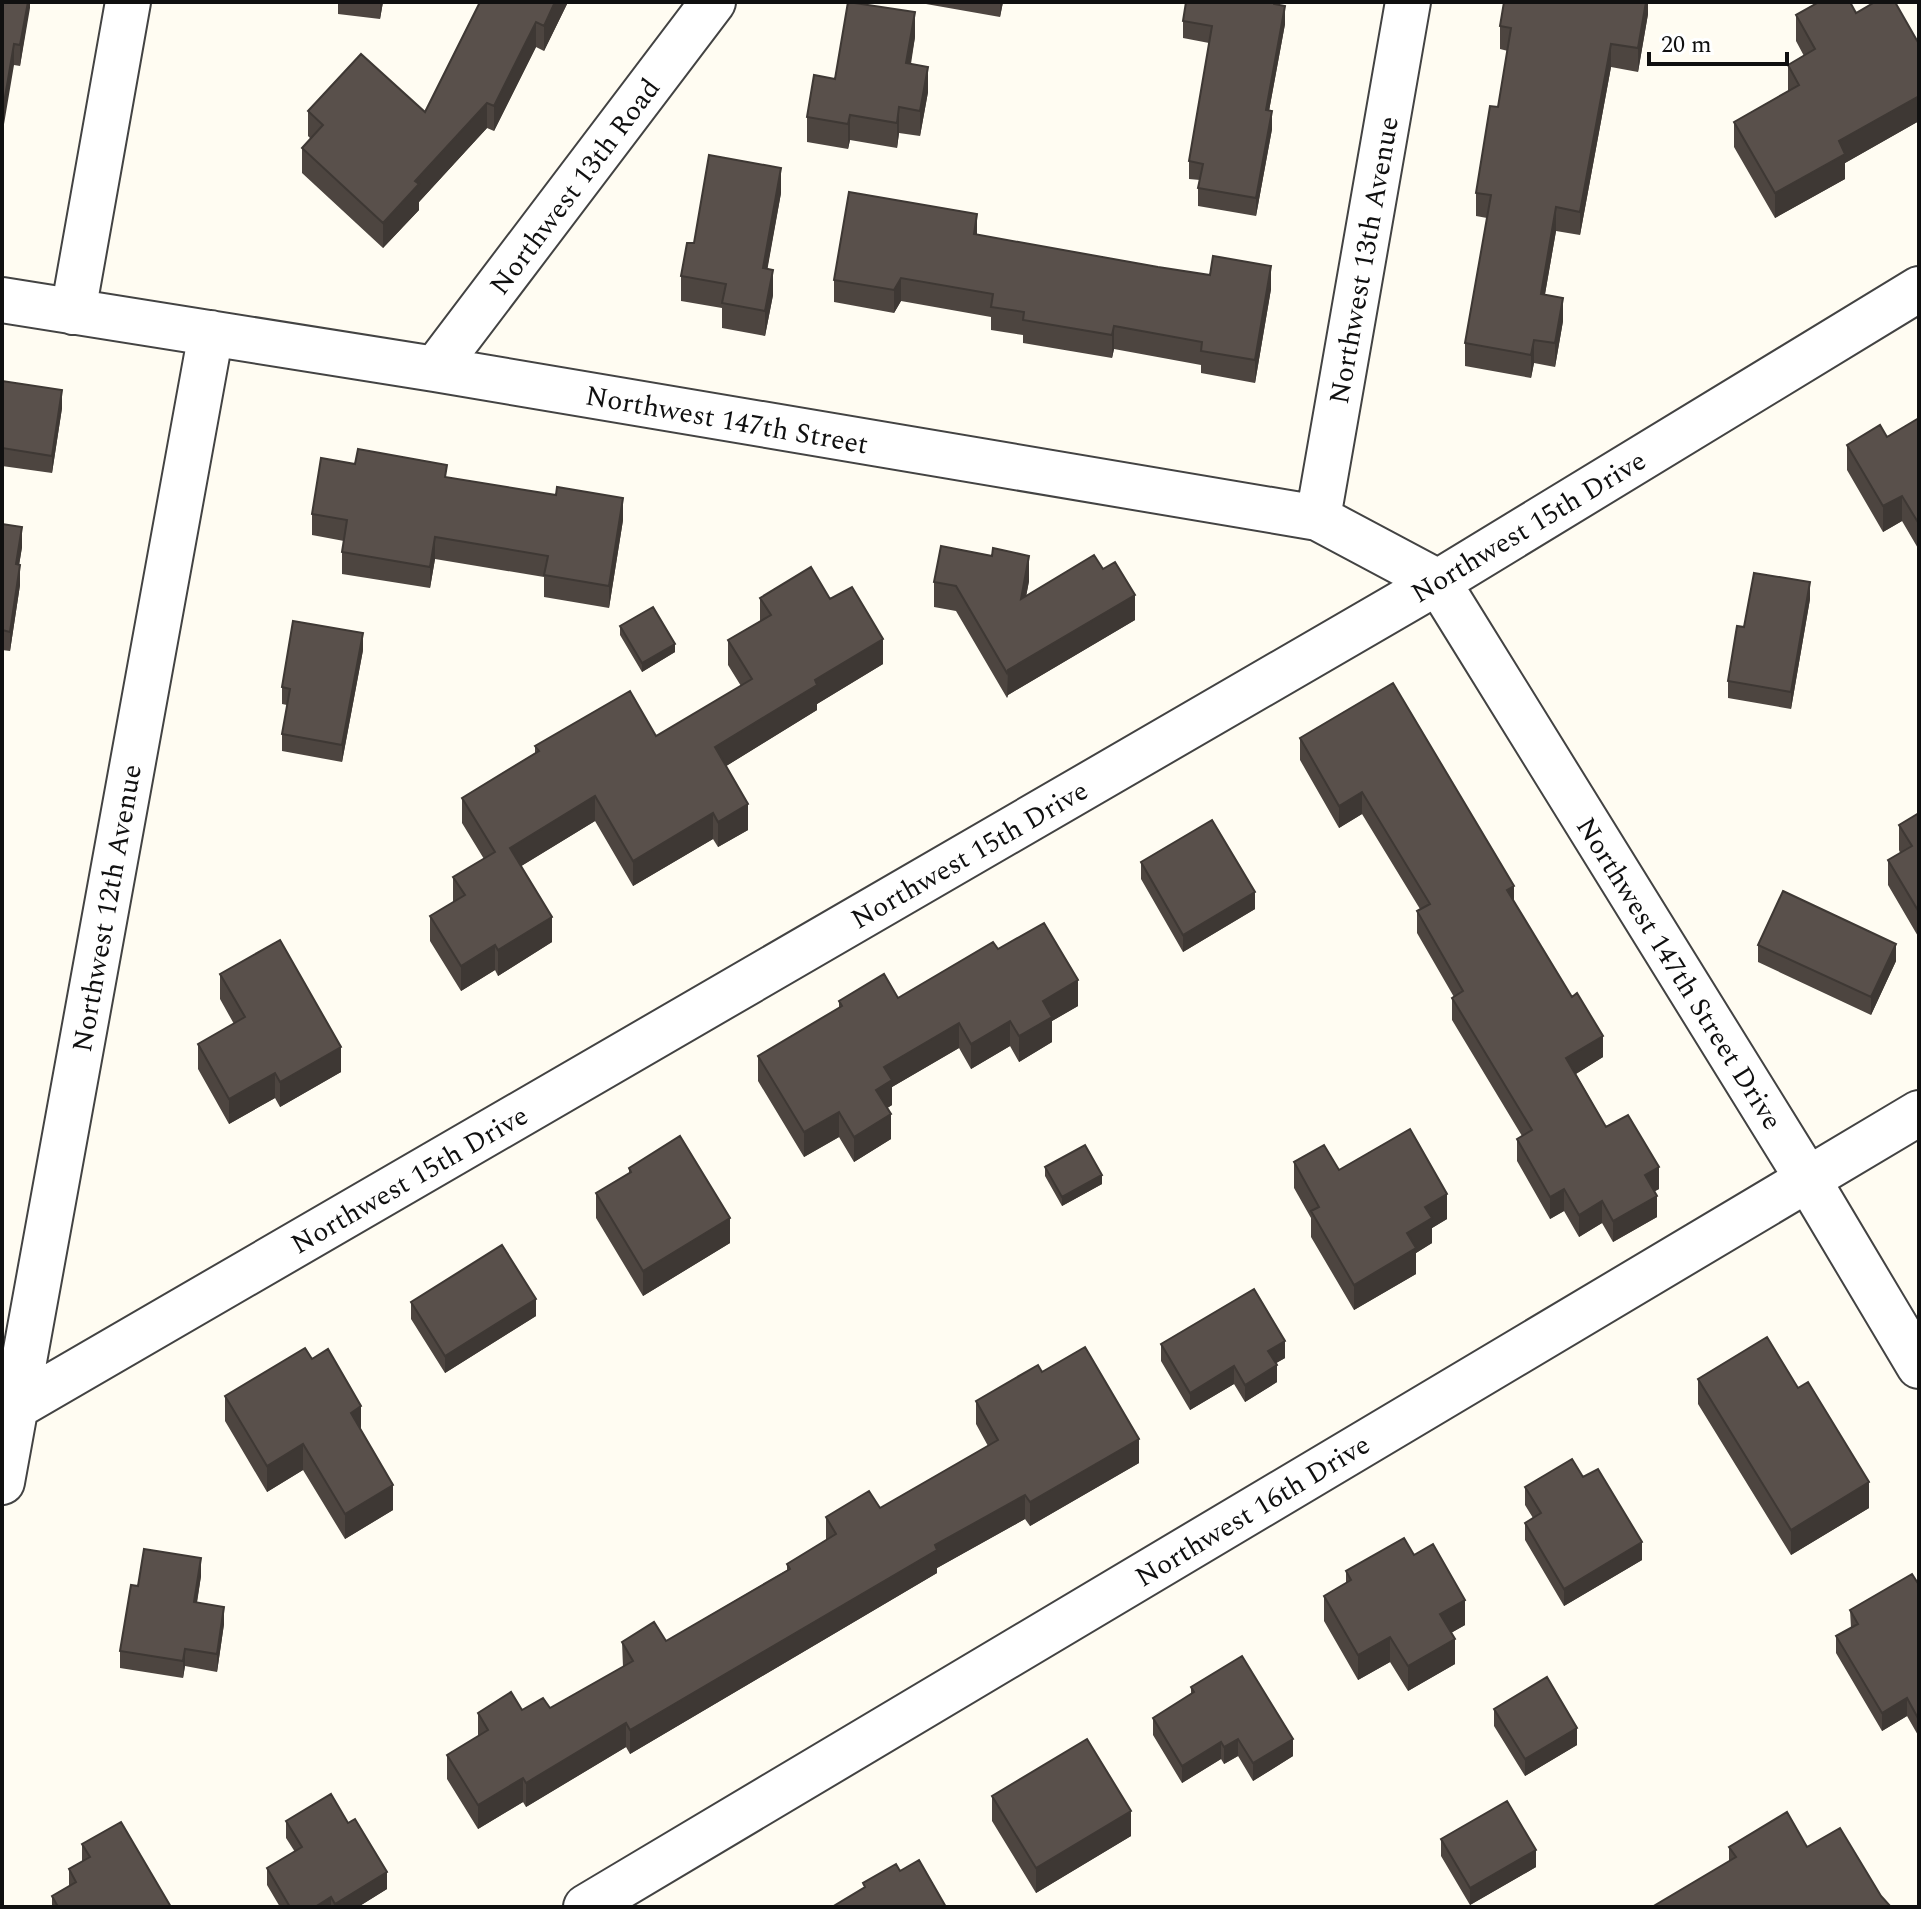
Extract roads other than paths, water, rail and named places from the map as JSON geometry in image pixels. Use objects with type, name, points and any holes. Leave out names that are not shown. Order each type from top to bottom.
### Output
[{"type":"street","points":[[73,312],[128,2]]},
{"type":"street","name":"Northwest 13th Road","points":[[435,369],[713,2]]},
{"type":"street","name":"Northwest 13th Avenue","points":[[1318,518],[1408,2]]},
{"type":"street","name":"Northwest 15th Drive","points":[[14,1408],[1438,582],[1919,289]]},
{"type":"street","name":"Northwest 147th Street","points":[[2,300],[435,369],[1318,518],[1438,582]]},
{"type":"street","name":"Northwest 12th Avenue","points":[[2,1482],[211,333]]},
{"type":"street","name":"Northwest 147th Street Drive","points":[[1438,582],[1807,1178],[1919,1366]]},
{"type":"street","name":"Northwest 16th Drive","points":[[586,1907],[1919,1113]]}]
